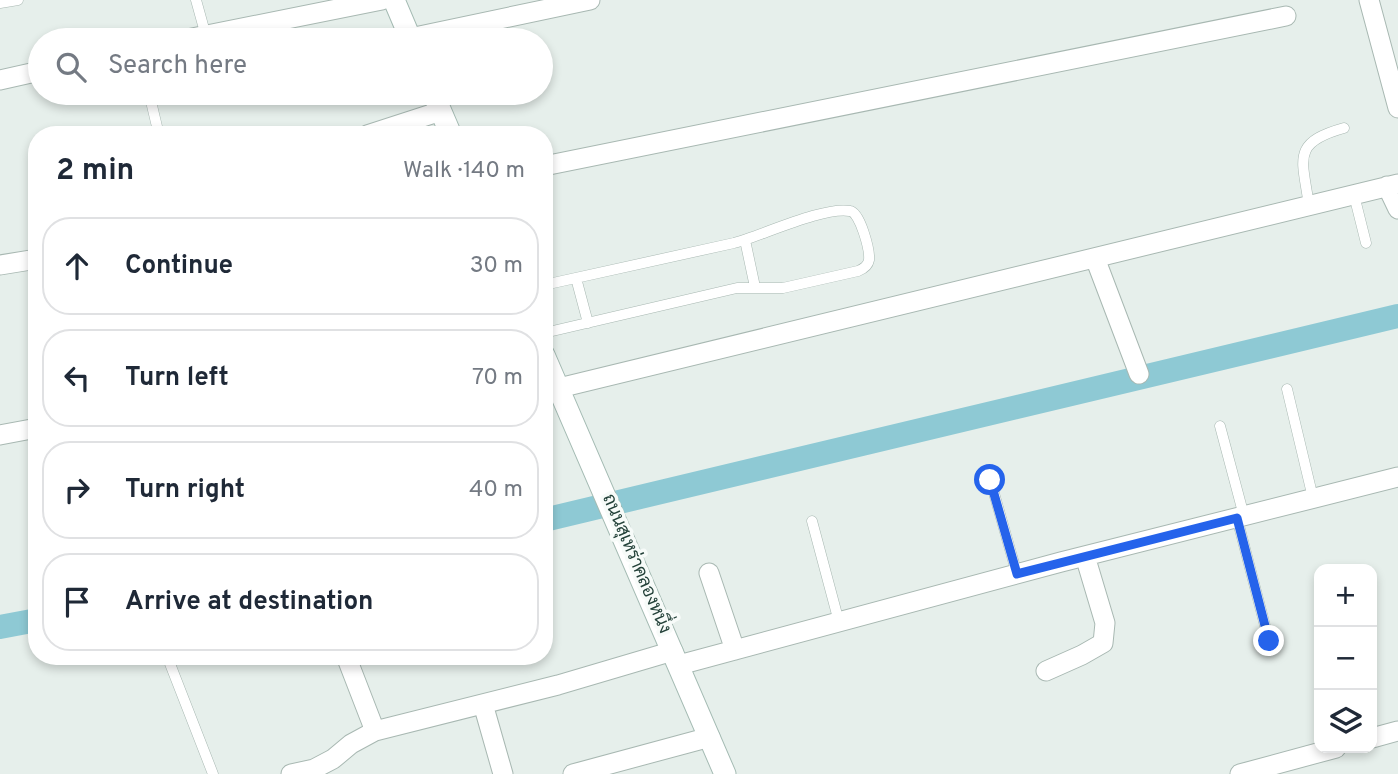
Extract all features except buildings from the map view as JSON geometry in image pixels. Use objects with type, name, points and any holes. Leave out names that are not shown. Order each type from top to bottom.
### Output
[{"type":"main road","points":[[394,0],[406,28]]},
{"type":"main road","points":[[438,105],[447,126]]},
{"type":"main road","name":"ถนนสุเหร่าคลองหนึ่ง","points":[[553,375],[725,774]]},
{"type":"street","points":[[245,28],[382,0]]},
{"type":"street","points":[[461,28],[590,0]]},
{"type":"street","points":[[1369,0],[1398,108]]},
{"type":"street","points":[[553,164],[1286,16]]},
{"type":"street","points":[[0,80],[28,74]]},
{"type":"street","points":[[386,126],[431,105]]},
{"type":"street","points":[[559,388],[1393,185],[1398,209]]},
{"type":"street","points":[[1095,258],[1139,374]]},
{"type":"street","points":[[0,265],[28,260]]},
{"type":"street","points":[[0,435],[28,430]]},
{"type":"street","points":[[291,774],[314,769],[333,760],[351,744],[375,731],[676,658],[735,650],[1085,556],[1398,477]]},
{"type":"street","points":[[1046,671],[1103,643],[1105,623],[1085,556]]},
{"type":"street","points":[[709,573],[735,650]]},
{"type":"street","points":[[349,665],[375,731]]},
{"type":"street","points":[[483,704],[503,774]]},
{"type":"street","points":[[1377,737],[1398,731]]},
{"type":"street","points":[[573,774],[710,737]]},
{"type":"street","points":[[1240,774],[1318,753]]},
{"type":"lane","points":[[0,4],[18,0]]},
{"type":"lane","points":[[196,0],[204,28]]},
{"type":"lane","points":[[152,105],[157,126]]},
{"type":"lane","points":[[1309,206],[1305,148],[1318,135],[1344,128]]},
{"type":"lane","points":[[1354,195],[1366,243]]},
{"type":"lane","points":[[553,283],[745,240],[759,233],[819,216],[850,211],[857,214],[860,221],[869,260],[865,268],[858,271],[783,288],[737,288],[553,331]]},
{"type":"lane","points":[[745,240],[755,287]]},
{"type":"lane","points":[[576,278],[588,323]]},
{"type":"lane","points":[[1287,389],[1313,498]]},
{"type":"lane","points":[[1220,426],[1269,641]]},
{"type":"lane","points":[[990,480],[1017,574]]},
{"type":"lane","points":[[812,522],[839,622]]},
{"type":"lane","points":[[171,665],[213,774]]},
{"type":"waterway","points":[[553,518],[1398,316]]},
{"type":"waterway","points":[[0,627],[28,622]]},
{"type":"route","points":[[990,480],[1017,574],[1237,518],[1269,641]]}]
